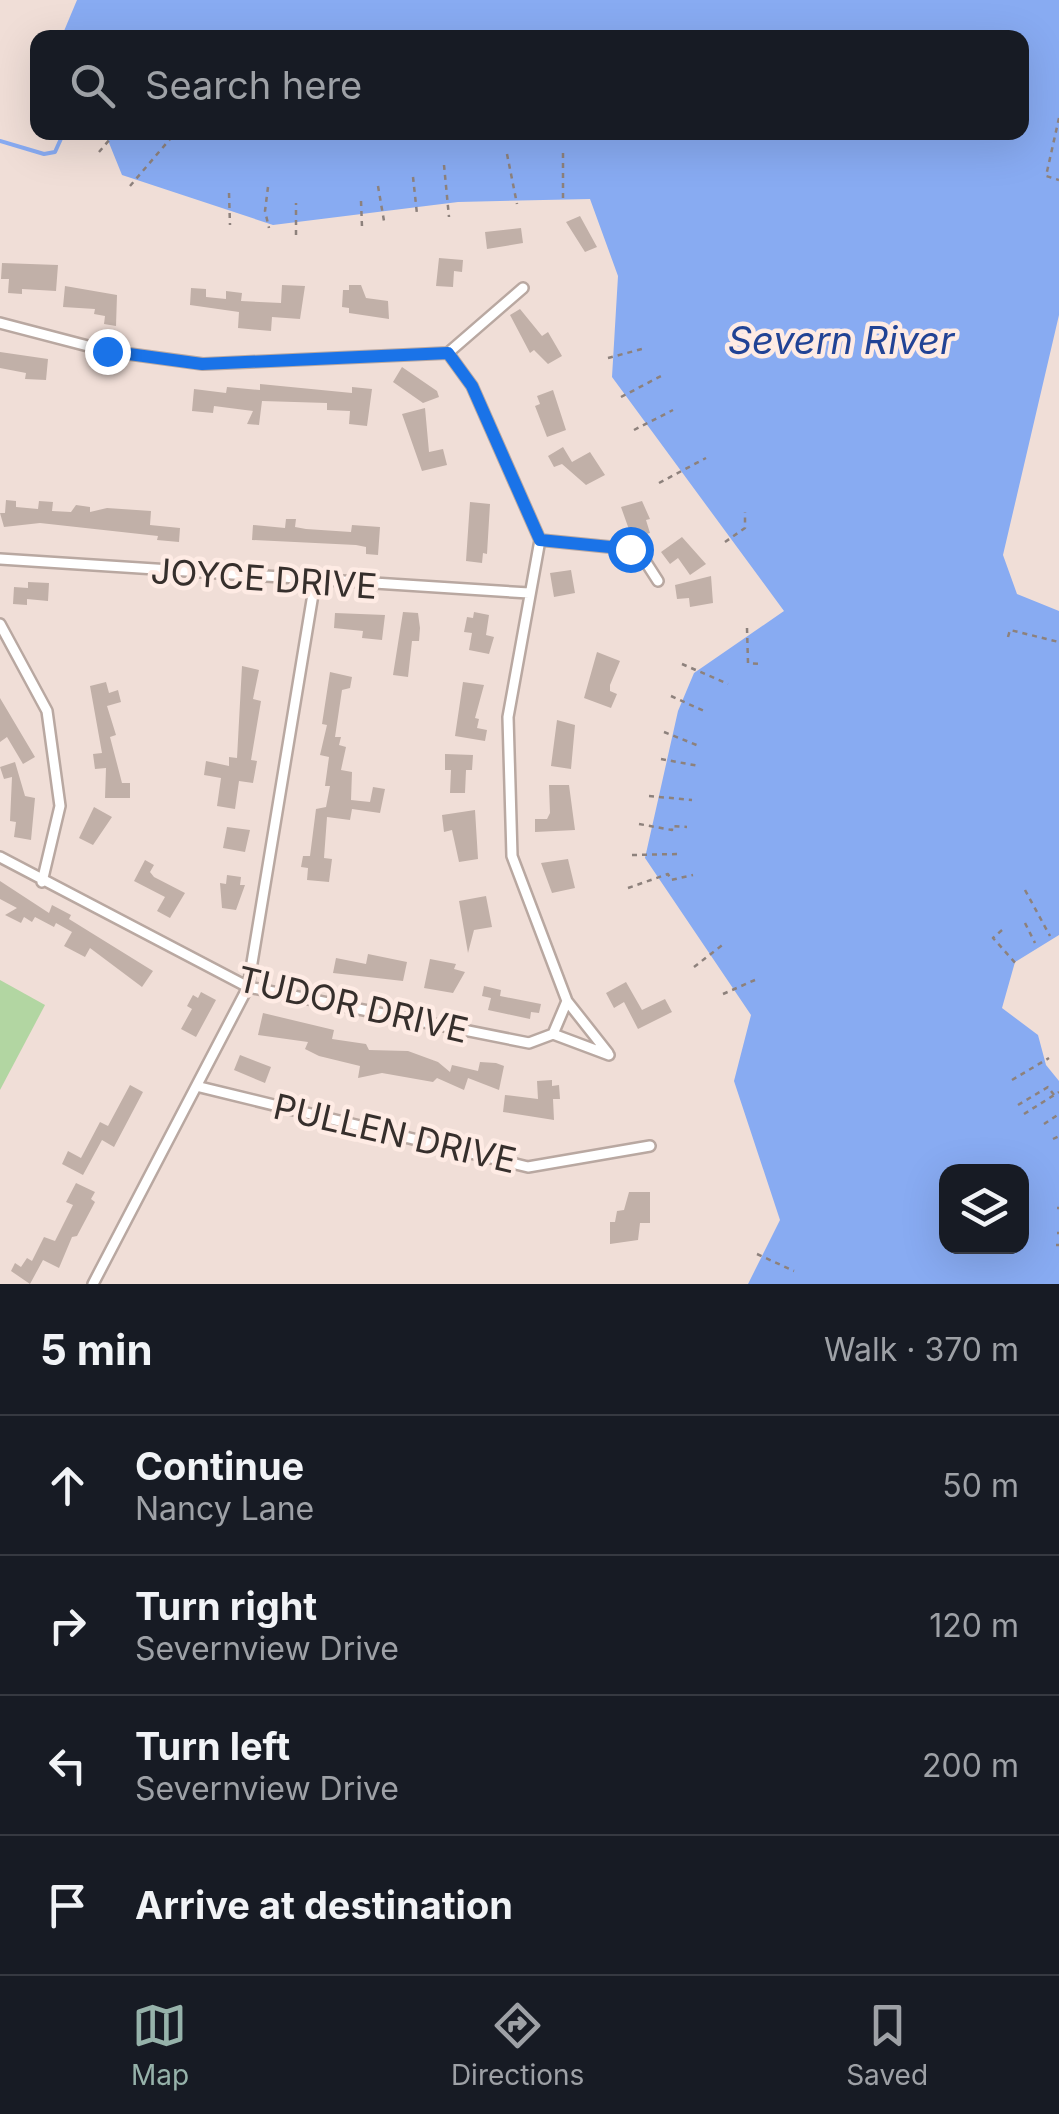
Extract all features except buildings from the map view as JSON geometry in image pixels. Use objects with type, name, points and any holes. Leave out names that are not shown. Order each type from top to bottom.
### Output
[{"type":"street","points":[[0,322],[107,351],[202,364],[448,353],[523,288]]},
{"type":"street","points":[[448,353],[472,386],[540,540],[508,716],[512,856],[568,1001],[553,1034]]},
{"type":"street","points":[[540,540],[630,549],[640,553],[658,582]]},
{"type":"street","name":"JOYCE DRIVE","points":[[0,559],[529,593]]},
{"type":"street","points":[[93,1284],[200,1087],[248,988],[316,582]]},
{"type":"street","points":[[0,624],[46,712],[60,806],[42,882]]},
{"type":"street","name":"TUDOR DRIVE","points":[[0,857],[248,988],[529,1043],[553,1034],[609,1055],[568,1001]]},
{"type":"street","name":"PULLEN DRIVE","points":[[200,1087],[528,1167],[650,1146]]},
{"type":"path","points":[[1059,118],[1046,176],[1059,180]]},
{"type":"path","points":[[99,152],[109,140]]},
{"type":"path","points":[[130,186],[169,140]]},
{"type":"path","points":[[507,154],[516,204]]},
{"type":"path","points":[[562,154],[562,202]]},
{"type":"path","points":[[444,165],[449,217]]},
{"type":"path","points":[[413,177],[417,214]]},
{"type":"path","points":[[378,186],[384,222]]},
{"type":"path","points":[[268,187],[268,228]]},
{"type":"path","points":[[230,193],[230,225]]},
{"type":"path","points":[[361,201],[362,227]]},
{"type":"path","points":[[296,203],[296,234]]},
{"type":"path","points":[[608,358],[642,349]]},
{"type":"path","points":[[621,396],[661,376]]},
{"type":"path","points":[[634,430],[674,410]]},
{"type":"path","points":[[659,483],[706,458]]},
{"type":"path","points":[[724,542],[746,528],[745,512]]},
{"type":"path","points":[[747,628],[748,663],[761,664]]},
{"type":"path","points":[[1008,637],[1010,630],[1058,642],[1055,649]]},
{"type":"path","points":[[1025,642],[1026,634]]},
{"type":"path","points":[[1040,645],[1041,638]]},
{"type":"path","points":[[682,664],[728,684]]},
{"type":"path","points":[[670,696],[704,711]]},
{"type":"path","points":[[664,732],[699,746]]},
{"type":"path","points":[[660,759],[698,766]]},
{"type":"path","points":[[649,796],[692,800]]},
{"type":"path","points":[[639,824],[672,830],[672,826],[687,827]]},
{"type":"path","points":[[632,855],[678,854]]},
{"type":"path","points":[[628,888],[668,874],[671,880],[693,875]]},
{"type":"path","points":[[1025,890],[1050,936]]},
{"type":"path","points":[[1025,923],[1034,943]]},
{"type":"path","points":[[1002,930],[993,938],[1018,966]]},
{"type":"path","points":[[694,966],[725,943]]},
{"type":"path","points":[[722,994],[756,980]]},
{"type":"path","points":[[1012,1080],[1049,1058]]},
{"type":"path","points":[[1018,1105],[1048,1087],[1054,1095]]},
{"type":"path","points":[[1024,1114],[1059,1092]]},
{"type":"path","points":[[1044,1124],[1059,1114]]},
{"type":"path","points":[[1053,1139],[1059,1136]]},
{"type":"path","points":[[757,1254],[794,1271]]},
{"type":"green space","points":[[0,980],[45,1005],[0,1090]]},
{"type":"water","name":"Severn River","points":[[77,0],[1059,0],[1059,315],[1003,555],[1017,594],[1059,611],[1059,935],[1015,962],[1002,1008],[1038,1035],[1046,1065],[1059,1081],[1059,1284],[748,1284],[780,1220],[734,1081],[751,1015],[645,858],[678,711],[694,673],[784,611],[612,377],[618,276],[590,199],[458,202],[273,225],[122,175],[108,140],[1029,140],[1029,30],[64,30]]},
{"type":"waterway","points":[[0,141],[44,154],[55,152],[60,140]]},
{"type":"route","points":[[107,351],[202,364],[448,353],[472,386],[540,540],[630,549]]}]
